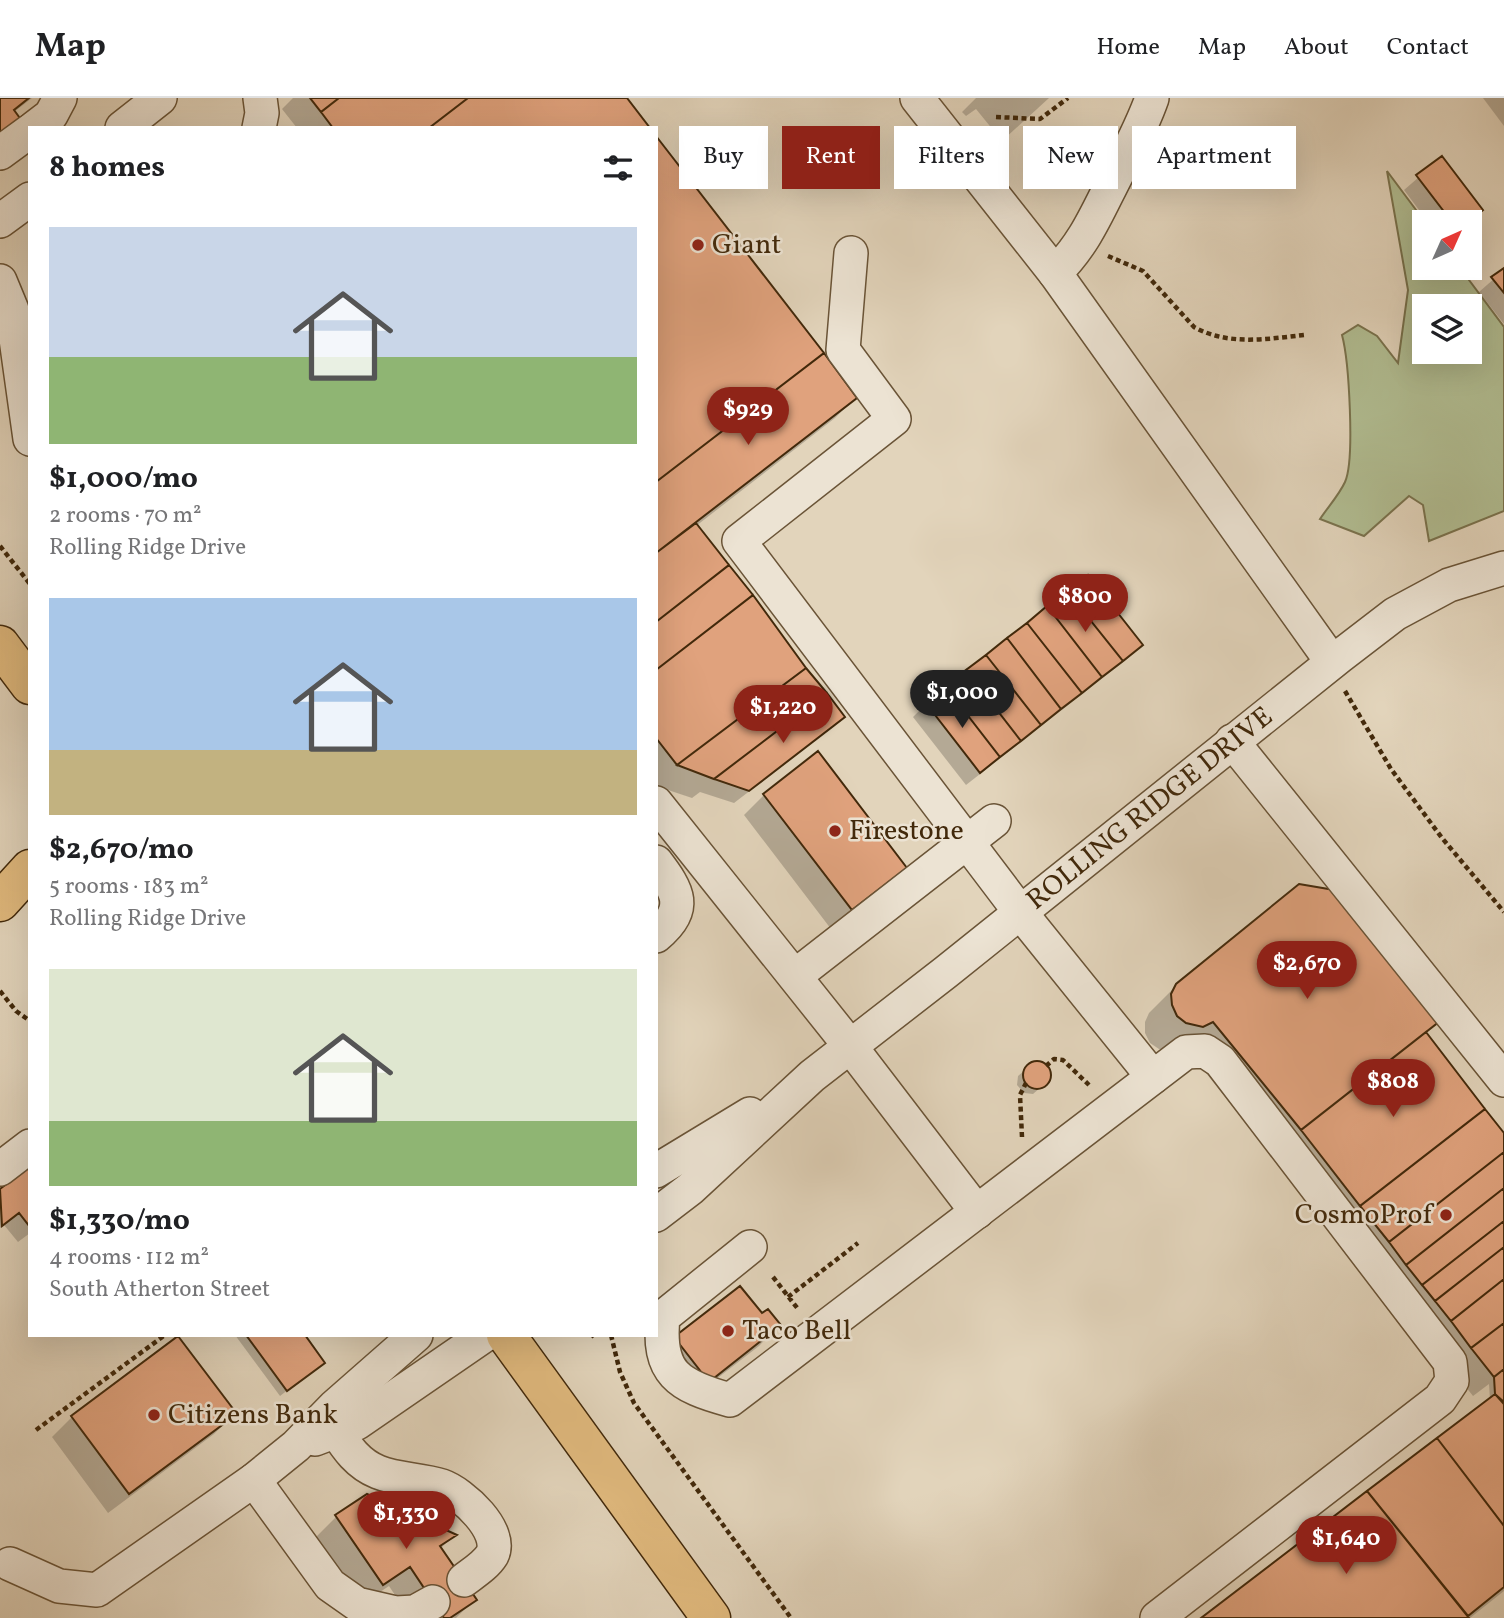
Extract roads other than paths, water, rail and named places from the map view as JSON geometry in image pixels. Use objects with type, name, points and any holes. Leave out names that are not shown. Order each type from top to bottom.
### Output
[{"type":"main road","points":[[0,645],[28,682]]},
{"type":"main road","points":[[0,902],[28,871]]},
{"type":"main road","points":[[0,902],[28,896]]},
{"type":"main road","points":[[507,1337],[711,1618]]},
{"type":"street","points":[[125,126],[160,98]]},
{"type":"street","points":[[259,126],[262,113],[260,98]]},
{"type":"street","points":[[917,98],[1055,274],[1336,673]]},
{"type":"street","points":[[1055,274],[1074,255],[1088,234],[1136,139],[1152,98]]},
{"type":"street","points":[[0,221],[28,200]]},
{"type":"street","points":[[851,253],[843,349],[894,419],[739,541],[1020,912],[1153,1077]]},
{"type":"street","points":[[0,281],[12,310],[28,425]]},
{"type":"street","name":"ROLLING RIDGE DRIVE","points":[[658,1213],[690,1189],[811,1076],[1232,741],[1336,673],[1395,614],[1449,585],[1504,568]]},
{"type":"street","points":[[1232,741],[1504,1080]]},
{"type":"street","points":[[658,805],[850,1046],[977,1212]]},
{"type":"street","points":[[795,976],[994,821]]},
{"type":"street","points":[[658,865],[672,884],[678,901],[672,922],[658,934]]},
{"type":"street","points":[[750,1247],[663,1317],[661,1339],[664,1359],[679,1379],[702,1393],[730,1400],[1186,1052],[1205,1051],[1220,1061],[1450,1362],[1452,1381],[1440,1399],[1157,1618]]},
{"type":"street","name":"ROLLING RIDGE DRIVE","points":[[658,1170],[811,1076]]},
{"type":"street","points":[[0,1169],[28,1148]]},
{"type":"street","points":[[9,1564],[59,1586],[97,1590],[254,1480],[296,1446],[334,1407],[414,1337]]},
{"type":"street","points":[[296,1446],[357,1423],[482,1337]]},
{"type":"street","points":[[335,1431],[352,1454],[365,1465],[380,1473],[443,1487],[462,1497],[478,1514],[492,1533],[495,1545],[485,1564],[464,1580]]},
{"type":"street","points":[[254,1480],[330,1585],[357,1604],[396,1613],[415,1612],[433,1602]]},
{"type":"place","name":"Giant","points":[[698,245]]},
{"type":"place","name":"Firestone","points":[[835,831]]},
{"type":"place","name":"CosmoProf","points":[[1446,1215]]},
{"type":"place","name":"Taco Bell","points":[[728,1331]]},
{"type":"place","name":"Citizens Bank","points":[[154,1415]]}]
